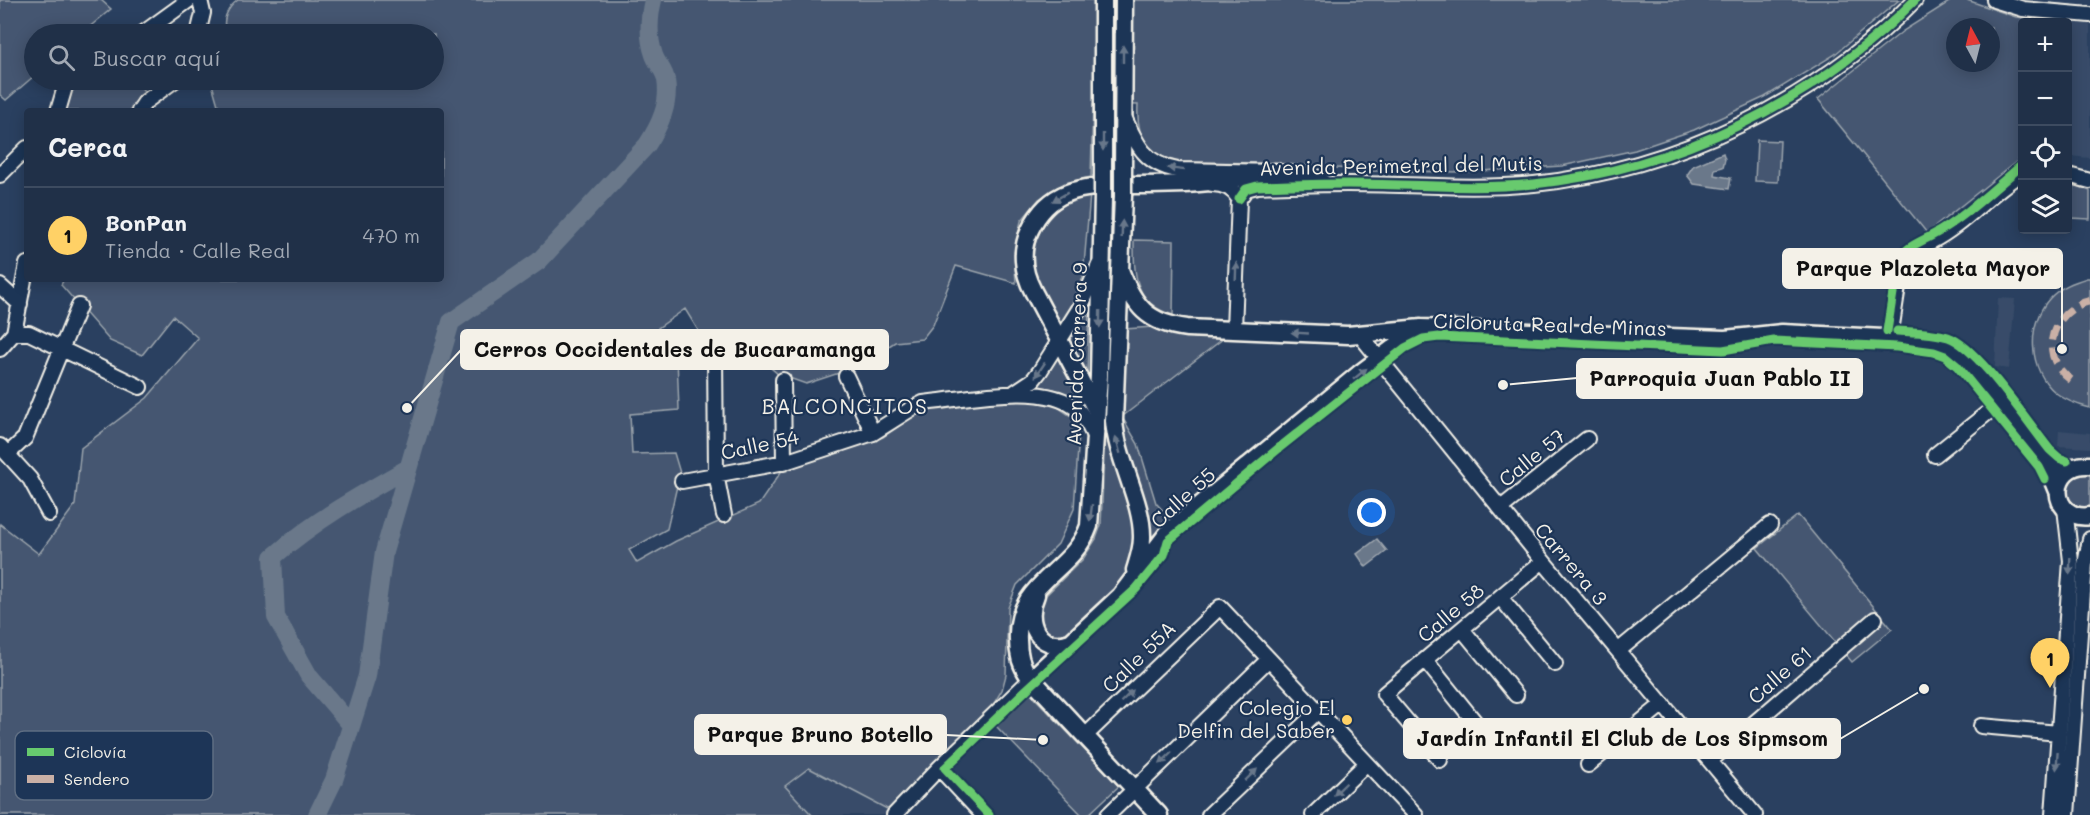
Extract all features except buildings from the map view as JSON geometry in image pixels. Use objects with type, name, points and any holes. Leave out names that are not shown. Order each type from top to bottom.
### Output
[{"type":"main road","name":"Avenida Carrera 9","points":[[1103,0],[1103,197],[1092,505],[1086,536],[1074,552],[1043,580],[1025,602],[1018,620],[1019,655],[1023,669],[1031,679],[1159,815]]},
{"type":"main road","name":"Avenida Carrera 9","points":[[1124,0],[1123,196],[1117,300],[1115,430],[1143,536],[1141,552],[1131,582]]},
{"type":"main road","points":[[1097,415],[1092,398],[1028,282],[1024,265],[1027,236],[1038,214],[1064,194],[1087,187],[1201,183],[1276,172]]},
{"type":"main road","points":[[1120,270],[1133,299],[1140,308],[1157,321],[1176,326],[1360,334],[1420,328],[1725,339],[1782,333],[1933,341],[1957,351],[1974,365],[2051,461],[2058,466],[2082,466]]},
{"type":"main road","name":"Calle 55","points":[[1031,679],[1120,596],[1170,530],[1380,358],[1420,328]]},
{"type":"main road","points":[[1957,351],[1967,370],[2048,469],[2065,508],[2073,514],[2090,516]]},
{"type":"main road","points":[[2058,492],[2062,477],[2082,466]]},
{"type":"main road","points":[[1043,580],[1033,601],[1031,612],[1035,630],[1044,641],[1053,645],[1060,646],[1070,642]]},
{"type":"street","points":[[156,24],[189,0]]},
{"type":"street","points":[[200,0],[203,14],[200,24]]},
{"type":"street","name":"Avenida Perimetral del Mutis","points":[[1239,199],[1246,189],[1257,186],[1347,184],[1453,188],[1532,184],[1570,179],[1642,163],[1710,138],[1769,109],[1812,83],[1862,48],[1915,0]]},
{"type":"street","points":[[1896,19],[1927,0]]},
{"type":"street","points":[[1994,0],[2023,9],[2090,15]]},
{"type":"street","points":[[59,108],[64,90]]},
{"type":"street","points":[[141,108],[145,102],[161,90]]},
{"type":"street","name":"Avenida Perimetral del Mutis","points":[[1123,112],[1137,144],[1155,163],[1165,168],[1178,171],[1276,172],[1347,184]]},
{"type":"street","points":[[0,175],[24,151]]},
{"type":"street","points":[[2072,176],[2090,181]]},
{"type":"street","points":[[1890,338],[1901,267],[1908,254],[1940,237],[2018,177]]},
{"type":"street","points":[[1201,183],[1225,186],[1232,190],[1239,199],[1234,330]]},
{"type":"street","points":[[1014,393],[1036,376],[1082,306],[1101,260]]},
{"type":"street","points":[[0,349],[14,333],[24,281]]},
{"type":"street","points":[[0,286],[20,304]]},
{"type":"street","points":[[49,514],[30,479],[4,450],[25,438],[79,306]]},
{"type":"street","points":[[14,333],[29,333],[140,387]]},
{"type":"street","name":"Carrera 3","points":[[1360,334],[1543,561],[1755,815]]},
{"type":"street","points":[[715,352],[716,474],[724,515]]},
{"type":"street","points":[[846,376],[873,433]]},
{"type":"street","points":[[783,380],[784,462]]},
{"type":"street","name":"Calle 54","points":[[682,481],[784,462],[873,433],[923,403],[1014,393],[1048,395],[1068,403],[1084,418],[1096,440]]},
{"type":"street","points":[[1935,455],[1996,406]]},
{"type":"street","name":"Calle 57","points":[[1501,508],[1587,439]]},
{"type":"street","points":[[2053,815],[2071,561],[2065,508]]},
{"type":"street","points":[[1618,651],[1770,525]]},
{"type":"street","points":[[2067,815],[2085,564],[2090,538]]},
{"type":"street","name":"Calle 58","points":[[1440,760],[1384,694],[1543,561]]},
{"type":"street","points":[[1500,597],[1554,664]]},
{"type":"street","name":"Calle 55A","points":[[1084,736],[1221,607],[1269,659]]},
{"type":"street","name":"Calle 61","points":[[1710,761],[1875,619]]},
{"type":"street","points":[[1462,629],[1516,695]]},
{"type":"street","points":[[1108,815],[1269,659],[1416,815]]},
{"type":"street","points":[[1425,660],[1479,727]]},
{"type":"street","name":"Calle 55","points":[[894,815],[1031,679]]},
{"type":"street","points":[[1588,765],[1663,704]]},
{"type":"street","points":[[1209,815],[1318,711]]},
{"type":"street","points":[[1982,726],[2059,733]]},
{"type":"street","points":[[1313,815],[1367,763]]},
{"type":"street","points":[[939,768],[983,815]]},
{"type":"shaded area","points":[[0,0],[101,0],[111,9],[93,24],[24,24],[24,85],[6,100],[0,95]]},
{"type":"shaded area","points":[[238,0],[1899,0],[1834,55],[1765,97],[1694,130],[1635,150],[1562,166],[1464,172],[1375,171],[1272,163],[1182,162],[1160,156],[1146,144],[1139,127],[1138,105],[1093,104],[1091,177],[1065,183],[1039,199],[1021,221],[1014,252],[1016,283],[956,266],[933,325],[922,339],[895,342],[857,367],[806,384],[778,374],[749,349],[709,348],[685,309],[658,328],[677,357],[679,410],[630,414],[632,454],[674,453],[680,473],[667,529],[629,550],[637,563],[676,541],[759,504],[783,469],[883,437],[924,409],[1021,399],[1056,406],[1072,417],[1079,433],[1074,509],[1058,544],[1017,585],[1008,608],[1006,675],[1002,690],[993,705],[889,810],[809,768],[785,786],[812,815],[0,815],[0,524],[39,554],[75,505],[81,448],[147,398],[198,338],[173,316],[142,355],[110,341],[61,285],[62,282],[444,282],[444,108],[215,108],[218,105],[214,90],[444,90],[444,24],[225,24],[231,7]]},
{"type":"shaded area","points":[[1952,0],[1967,0],[2016,17],[2028,18],[2018,18],[2018,160],[1927,233],[1818,99],[1903,31]]},
{"type":"shaded area","points":[[2072,22],[2090,24],[2090,158],[2072,156]]},
{"type":"shaded area","points":[[70,90],[143,90],[146,94],[133,104],[132,108],[65,108]]},
{"type":"shaded area","points":[[1757,140],[1780,141],[1778,182],[1755,181]]},
{"type":"shaded area","points":[[1723,153],[1725,159],[1723,167],[1715,169],[1714,175],[1731,178],[1729,189],[1694,184],[1687,175],[1693,166]]},
{"type":"shaded area","points":[[2073,184],[2090,191],[2090,219],[2072,218]]},
{"type":"shaded area","points":[[1090,194],[1083,277],[1074,301],[1061,322],[1038,286],[1034,273],[1035,246],[1039,233],[1055,212],[1065,204]]},
{"type":"shaded area","points":[[1134,240],[1174,241],[1173,315],[1150,303],[1139,286],[1136,276]]},
{"type":"shaded area","points":[[2090,278],[2090,408],[2056,393],[2040,372],[2035,360],[2034,347],[2037,321],[2050,298],[2072,283]]},
{"type":"shaded area","points":[[1998,298],[2015,299],[2009,369],[1995,367]]},
{"type":"shaded area","points":[[1089,307],[1087,378],[1065,339]]},
{"type":"shaded area","points":[[1153,327],[1168,332],[1224,338],[1123,416],[1125,329]]},
{"type":"shaded area","points":[[1058,352],[1080,389],[1074,398],[1054,389],[1033,385]]},
{"type":"shaded area","points":[[1106,410],[1115,460],[1132,523],[1134,555],[1121,584],[1109,597],[1067,635],[1052,636],[1045,631],[1037,618],[1043,598],[1083,559],[1096,539],[1101,525]]},
{"type":"shaded area","points":[[1122,417],[1138,444],[1156,503],[1171,519],[1150,538],[1146,507],[1125,439]]},
{"type":"shaded area","points":[[2059,430],[2090,433],[2090,448],[2058,446]]},
{"type":"shaded area","points":[[2084,473],[2090,474],[2090,508],[2074,504],[2068,494],[2070,482]]},
{"type":"shaded area","points":[[1798,515],[1892,629],[1852,662],[1757,548]]},
{"type":"shaded area","points":[[1377,539],[1387,551],[1366,567],[1357,554]]},
{"type":"shaded area","points":[[1030,693],[1119,786],[1088,815],[1082,815],[996,726]]},
{"type":"shaded area","points":[[809,768],[889,810],[884,815],[812,815],[785,786]]},
{"type":"waterway","points":[[317,815],[334,780],[367,676],[384,552],[451,322],[539,261],[647,145],[660,122],[667,97],[665,77],[655,58],[651,42],[650,20],[653,0]]},
{"type":"waterway","points":[[351,725],[309,676],[276,617],[273,557],[321,520],[408,468]]},
{"type":"marked path","points":[[2071,380],[2060,370],[2054,359],[2053,335],[2066,314],[2090,301]]},
{"type":"cycle path","points":[[1239,199],[1246,189],[1257,186],[1348,184],[1464,187],[1534,184],[1587,176],[1639,163],[1691,146],[1740,125],[1788,99],[1833,70],[1876,37],[1915,0]]},
{"type":"cycle path","points":[[1887,331],[1898,261],[1901,256],[1912,246],[1966,213],[2018,168]]},
{"type":"cycle path","points":[[1897,331],[1936,334],[1948,337],[1960,344],[1988,370],[2050,450],[2059,458],[2067,461]]},
{"type":"cycle path","name":"Cicloruta Real de Minas","points":[[989,815],[945,768],[1136,589],[1164,555],[1168,541],[1279,448],[1405,348],[1423,339],[1439,337],[1723,350],[1774,341],[1897,347],[1934,352],[1945,356],[1957,366],[2039,467],[2045,479]]},
{"type":"place","name":"Parque Plazoleta Mayor","points":[[2062,349]]},
{"type":"place","name":"Parroquia Juan Pablo II","points":[[1503,385]]},
{"type":"place","name":"Cerros Occidentales de Bucaramanga","points":[[407,408]]},
{"type":"place","name":"BonPan","points":[[2050,688]]},
{"type":"place","name":"Jardín Infantil El Club de Los Sipmsom","points":[[1924,689]]},
{"type":"place","name":"Colegio El Delfin del Saber","points":[[1347,720]]},
{"type":"place","name":"Parque Bruno Botello","points":[[1043,740]]},
{"type":"district","name":"BALCONCITOS","points":[[845,407]]}]
